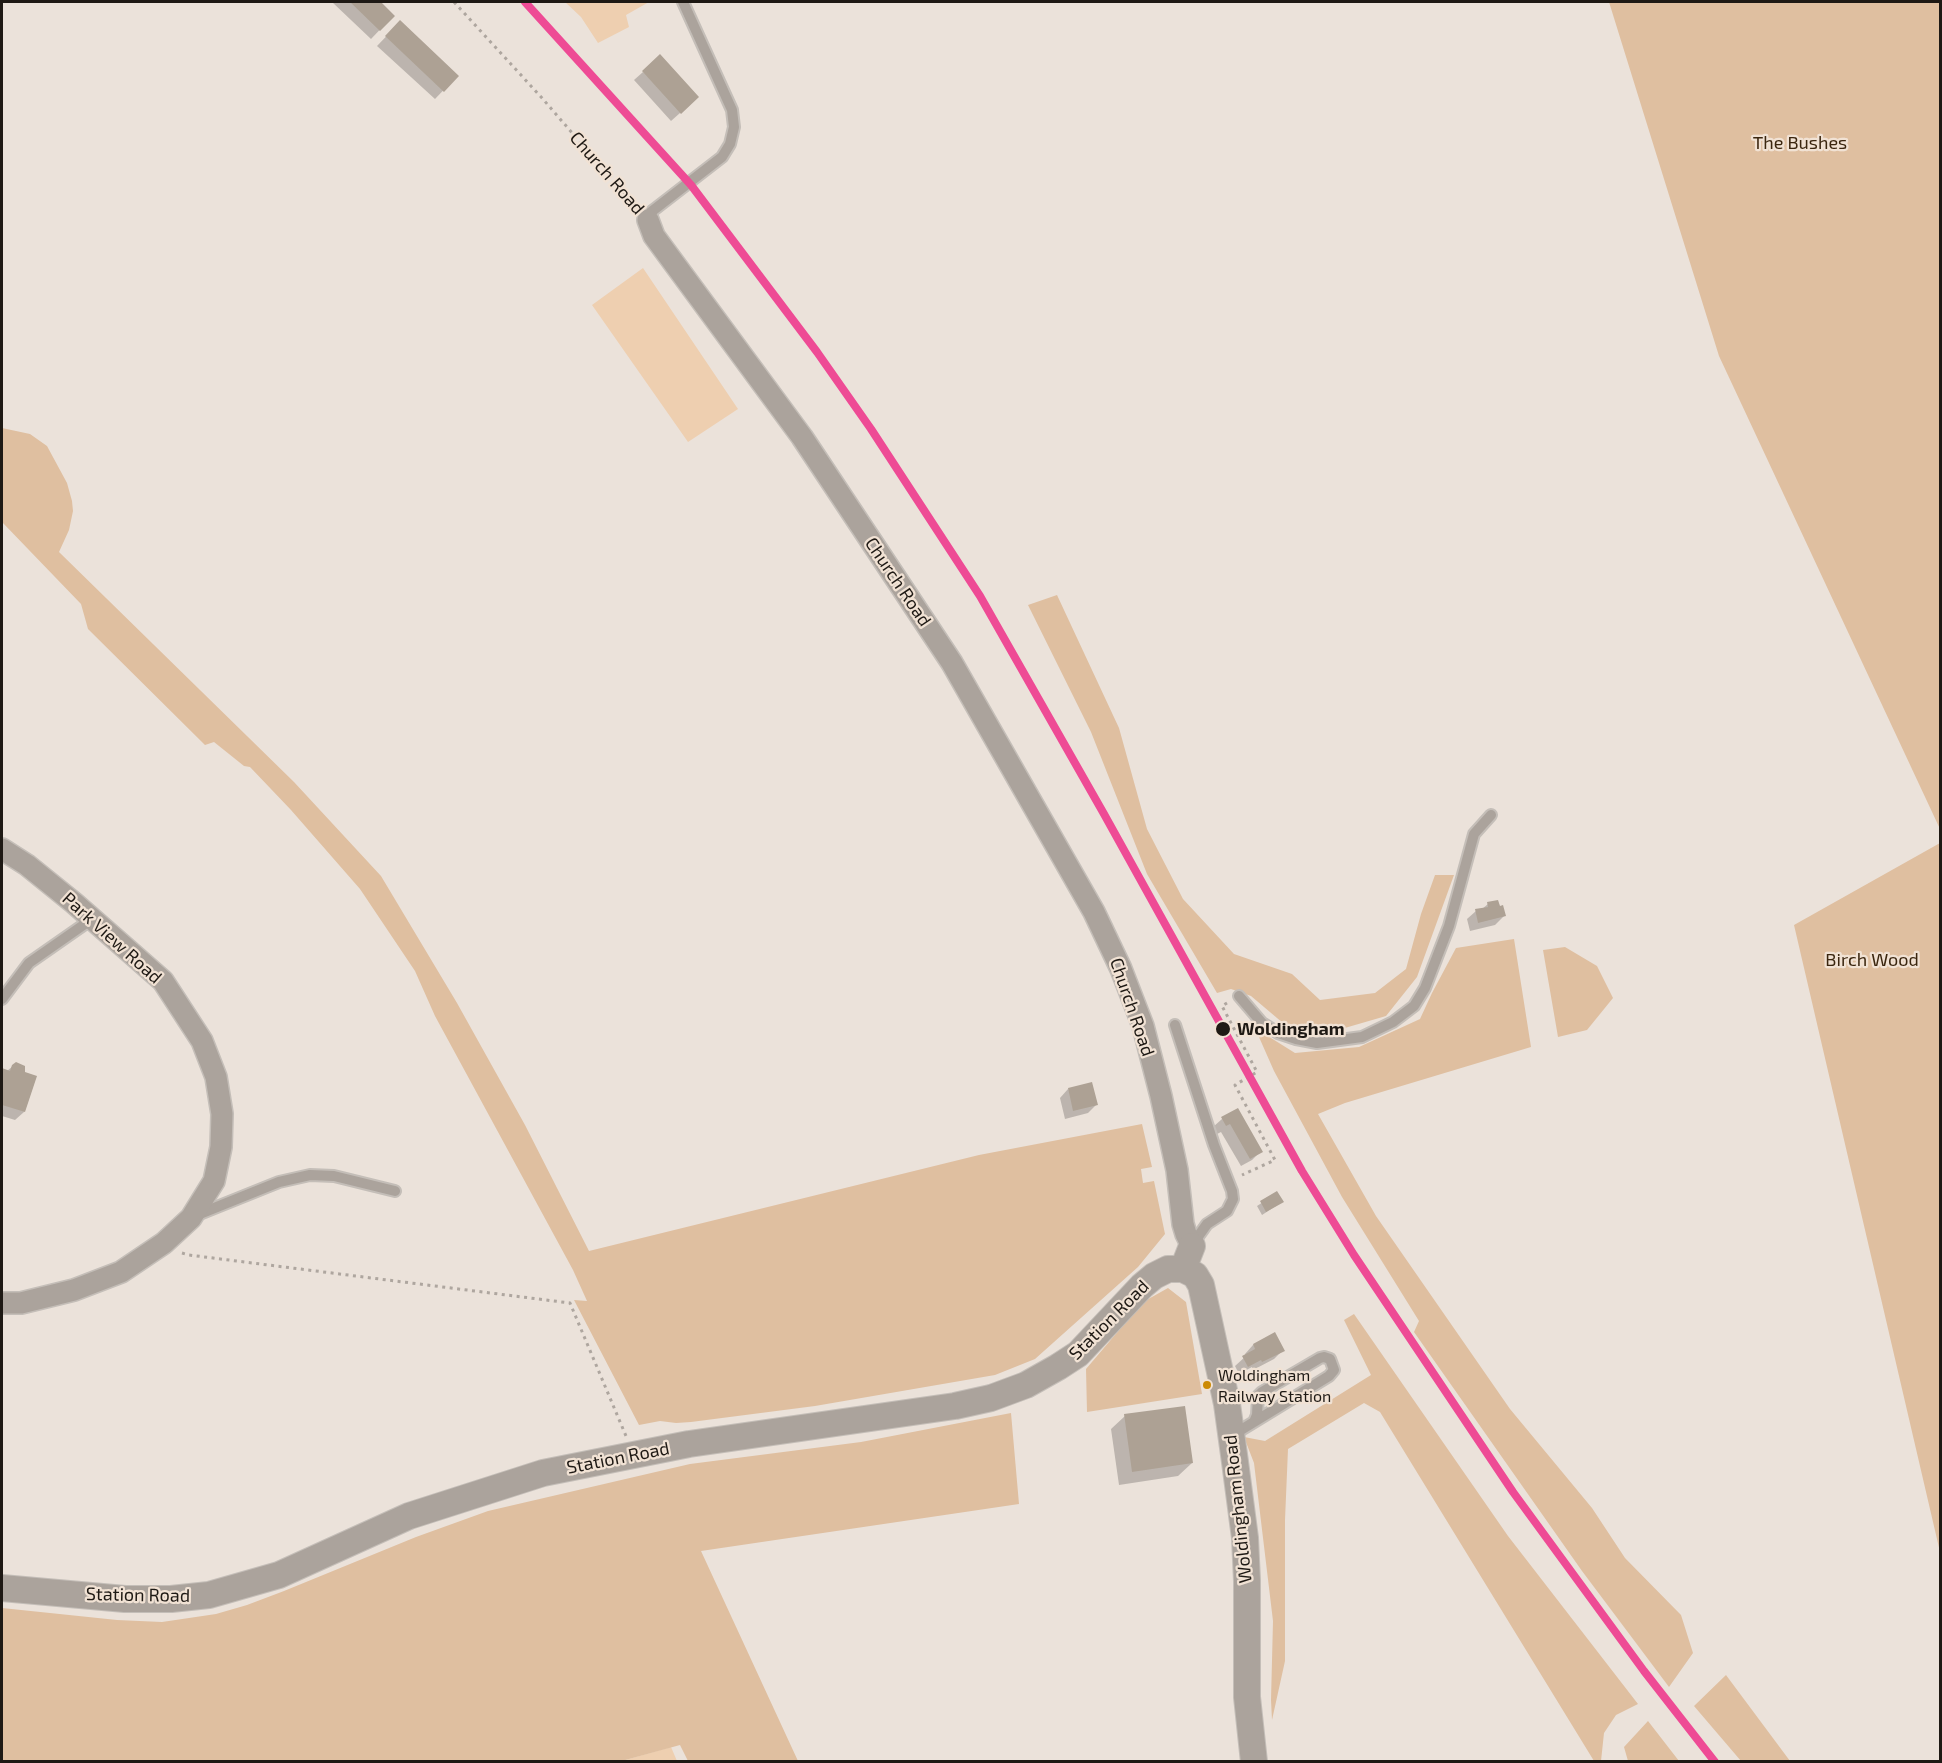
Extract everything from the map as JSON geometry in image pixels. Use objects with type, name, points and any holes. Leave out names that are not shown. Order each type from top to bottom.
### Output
[{"type":"street","name":"Church Road","points":[[653,213],[650,228],[654,236],[802,437],[952,663],[1094,912],[1121,969],[1143,1026],[1177,1170],[1188,1257]]},
{"type":"street","name":"Park View Road","points":[[2,849],[27,866],[92,919],[163,981],[202,1041],[216,1077],[222,1114],[221,1147],[214,1181],[191,1218],[164,1242],[121,1272],[84,1286],[21,1303],[2,1303]]},
{"type":"street","name":"Woldingham Road","points":[[1188,1257],[1201,1285],[1227,1404],[1245,1538],[1247,1697],[1254,1761]]},
{"type":"street","name":"Station Road","points":[[2,1588],[125,1599],[171,1599],[209,1595],[279,1575],[409,1516],[543,1473],[689,1444],[955,1406],[999,1395],[1042,1377],[1078,1354],[1142,1286],[1154,1276],[1188,1257]]},
{"type":"lane","points":[[653,213],[722,157],[730,144],[734,127],[732,110],[683,2]]},
{"type":"lane","points":[[1239,996],[1262,1023],[1278,1033],[1317,1043],[1362,1037],[1393,1022],[1414,1006],[1425,988],[1449,926],[1474,834],[1491,814]]},
{"type":"lane","points":[[2,999],[29,963],[92,919]]},
{"type":"lane","points":[[1175,1025],[1233,1199],[1227,1211],[1207,1224],[1188,1257]]},
{"type":"lane","points":[[191,1218],[279,1182],[310,1175],[334,1176],[395,1191]]},
{"type":"lane","points":[[1230,1436],[1254,1422],[1333,1373],[1334,1366],[1330,1359],[1320,1358],[1262,1392],[1258,1396],[1257,1415],[1254,1422]]},
{"type":"path","name":"Church Road","points":[[454,2],[542,98],[653,213]]},
{"type":"path","points":[[1228,1181],[1275,1160],[1235,1085],[1257,1072],[1222,1006],[1239,996]]},
{"type":"path","points":[[164,1242],[175,1250],[189,1255],[570,1303],[634,1455]]},
{"type":"shaded area","points":[[565,2],[649,2],[626,15],[629,27],[598,43],[581,17]]},
{"type":"shaded area","points":[[643,268],[738,409],[688,442],[592,305]]},
{"type":"shaded area","points":[[671,1747],[677,1761],[618,1762]]},
{"type":"green space","name":"The Bushes","points":[[1609,2],[1940,2],[1940,829],[1719,356]]},
{"type":"green space","points":[[2,428],[30,434],[47,446],[67,483],[73,511],[69,530],[59,552],[294,782],[381,876],[457,1003],[525,1125],[589,1251],[979,1155],[1142,1124],[1152,1167],[1141,1169],[1143,1183],[1154,1181],[1165,1234],[1138,1267],[1035,1359],[995,1375],[815,1406],[691,1422],[660,1421],[639,1425],[574,1300],[587,1301],[573,1270],[435,1016],[415,971],[360,889],[291,810],[250,767],[244,766],[214,742],[205,745],[88,629],[81,604],[2,522]]},
{"type":"green space","points":[[1057,595],[1119,728],[1147,829],[1183,899],[1234,954],[1292,974],[1320,1000],[1375,993],[1406,969],[1421,914],[1435,875],[1454,875],[1417,977],[1386,1016],[1331,1032],[1290,1029],[1251,996],[1231,989],[1217,993],[1147,874],[1091,732],[1028,605]]},
{"type":"green space","name":"Birch Wood","points":[[1940,843],[1940,1552],[1794,925]]},
{"type":"green space","points":[[1514,939],[1531,1047],[1345,1103],[1318,1114],[1376,1216],[1510,1409],[1592,1508],[1625,1558],[1681,1615],[1693,1653],[1669,1687],[1582,1571],[1414,1332],[1419,1321],[1342,1197],[1274,1071],[1255,1028],[1295,1053],[1359,1047],[1420,1019],[1456,948]]},
{"type":"green space","points":[[1565,947],[1597,966],[1613,998],[1587,1030],[1558,1037],[1543,950]]},
{"type":"green space","points":[[1168,1288],[1186,1302],[1202,1394],[1087,1412],[1086,1369],[1143,1302]]},
{"type":"green space","points":[[1354,1314],[1508,1536],[1638,1704],[1616,1715],[1604,1733],[1601,1761],[1594,1761],[1380,1412],[1364,1403],[1288,1449],[1285,1520],[1285,1661],[1272,1720],[1273,1621],[1254,1463],[1244,1437],[1265,1441],[1371,1375],[1344,1320]]},
{"type":"green space","points":[[1011,1413],[1019,1504],[701,1551],[798,1761],[688,1761],[680,1745],[618,1762],[2,1761],[2,1608],[117,1620],[162,1622],[216,1614],[284,1591],[416,1537],[488,1511],[690,1464],[861,1442]]},
{"type":"green space","points":[[1726,1675],[1790,1761],[1741,1761],[1694,1706]]},
{"type":"green space","points":[[1648,1721],[1679,1761],[1628,1761],[1624,1747]]},
{"type":"building","points":[[350,2],[381,2],[395,16],[380,31]]},
{"type":"building","points":[[400,20],[459,76],[444,92],[385,36]]},
{"type":"building","points":[[660,54],[699,97],[681,114],[642,71]]},
{"type":"building","points":[[1498,900],[1500,906],[1503,905],[1506,916],[1478,923],[1475,909],[1488,907],[1487,902]]},
{"type":"building","points":[[16,1062],[25,1066],[25,1072],[37,1076],[25,1112],[2,1105],[2,1068],[10,1071]]},
{"type":"building","points":[[1092,1082],[1098,1105],[1073,1111],[1068,1088]]},
{"type":"building","points":[[1238,1108],[1263,1152],[1250,1159],[1230,1124],[1226,1126],[1221,1117]]},
{"type":"building","points":[[1277,1191],[1284,1202],[1266,1212],[1260,1201]]},
{"type":"building","points":[[1275,1332],[1285,1351],[1248,1367],[1242,1356],[1255,1349],[1253,1344]]},
{"type":"building","points":[[1185,1406],[1193,1463],[1132,1472],[1124,1414]]},
{"type":"transit line","points":[[525,2],[691,185],[817,352],[871,429],[980,596],[1302,1171],[1354,1255],[1513,1492],[1644,1671],[1715,1762]]},
{"type":"place","name":"Woldingham","points":[[1223,1029]]},
{"type":"place","name":"Woldingham Railway Station","points":[[1207,1385]]}]
